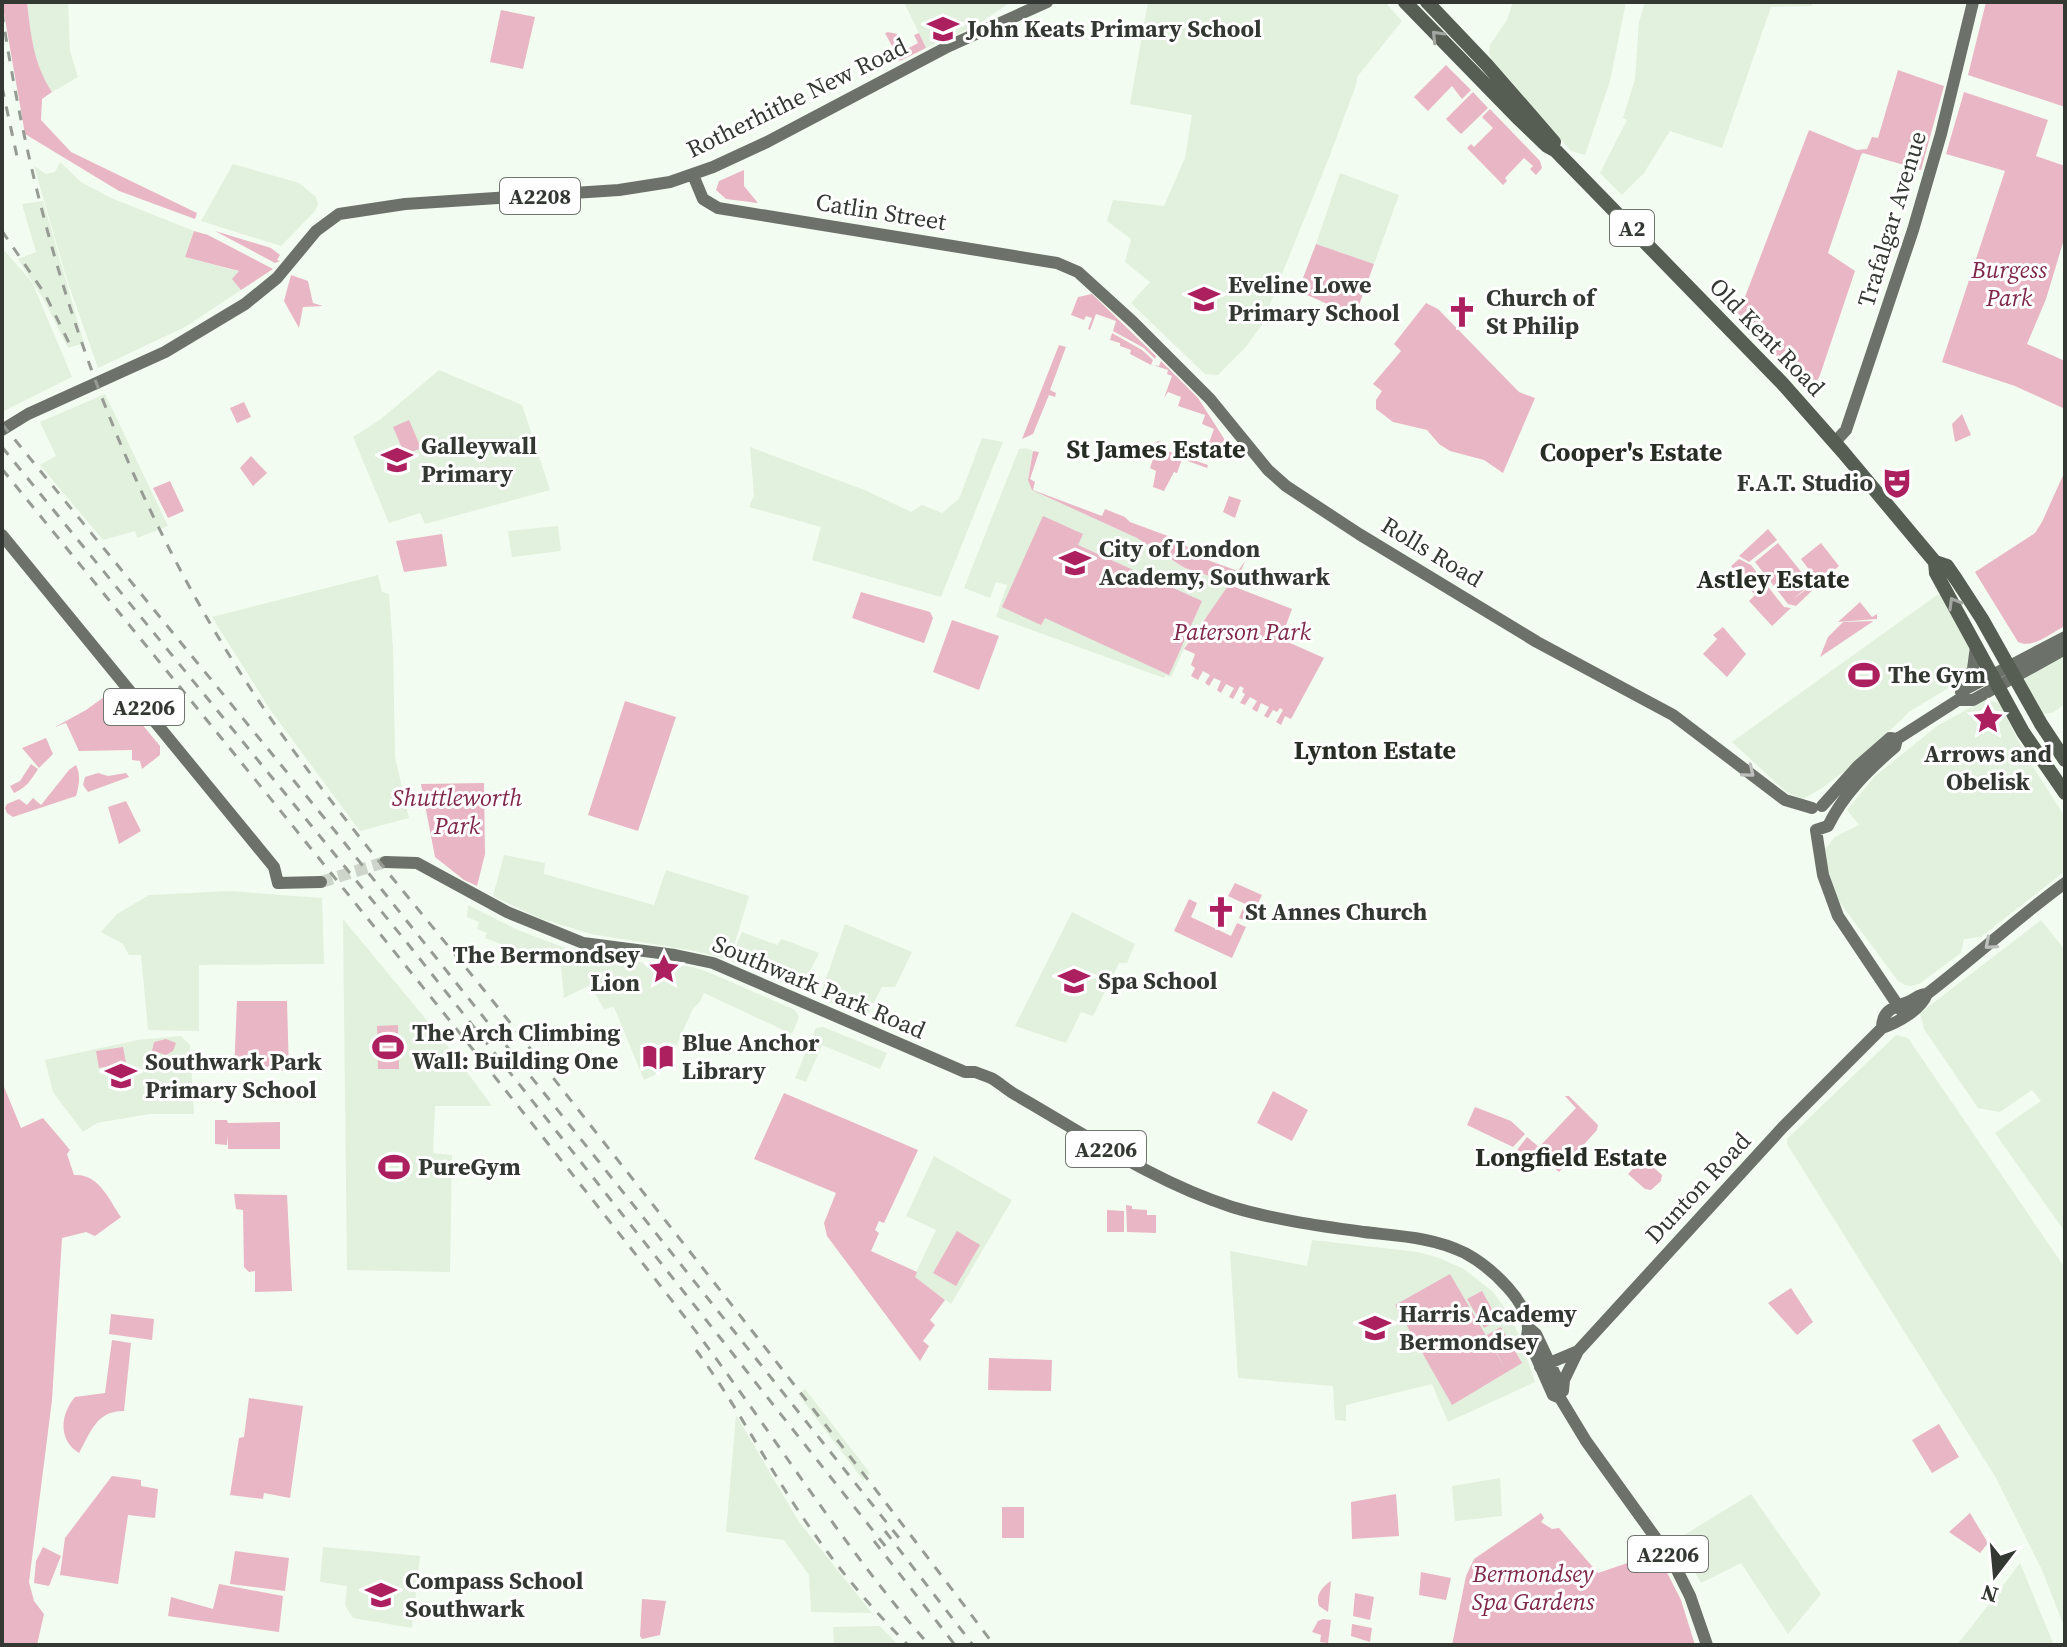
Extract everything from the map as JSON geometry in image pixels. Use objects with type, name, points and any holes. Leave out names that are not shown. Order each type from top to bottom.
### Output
[{"type":"highway","name":"Old Kent Road","points":[[1405,2],[1519,119],[1556,151],[1782,383],[1935,562],[1947,566],[2065,760]]},
{"type":"highway","name":"Old Kent Road","points":[[1427,2],[1508,88],[1549,136],[1556,151]]},
{"type":"highway","name":"Old Kent Road","points":[[1935,562],[1936,573],[2023,732],[2065,793]]},
{"type":"main road","name":"Rotherhithe New Road","points":[[2,430],[28,414],[165,352],[255,297],[277,278],[316,231],[339,214],[405,204],[632,188],[693,175],[773,139],[949,46],[1047,2]]},
{"type":"main road","name":"Trafalgar Avenue","points":[[1835,442],[1846,430],[1913,230],[1941,134],[1973,2]]},
{"type":"main road","name":"Catlin Street","points":[[693,175],[703,199],[718,208],[1057,263],[1078,272]]},
{"type":"main road","name":"Rolls Road","points":[[1078,272],[1210,399],[1268,470],[1286,486],[1537,642],[1673,715],[1785,800],[1817,807]]},
{"type":"main road","name":"A2206","points":[[2,535],[274,867],[278,883],[321,882]]},
{"type":"main road","points":[[2011,672],[2065,637]]},
{"type":"main road","points":[[1816,830],[1828,826],[1831,816],[1861,780],[1895,747],[1897,739],[1960,696],[1973,669],[1976,643]]},
{"type":"main road","points":[[1960,696],[1973,700],[1995,680],[2065,649]]},
{"type":"main road","points":[[1897,739],[1890,738],[1871,754],[1807,820],[1816,830],[1823,875],[1838,916],[1905,1016]]},
{"type":"main road","points":[[1817,807],[1828,810],[1831,816]]},
{"type":"main road","name":"Southwark Park Road","points":[[385,862],[417,863],[498,908],[583,943],[685,956],[713,963],[965,1072],[999,1090],[1009,1091],[1104,1148],[1226,1205],[1320,1225],[1415,1238],[1457,1249],[1485,1266],[1508,1287],[1529,1328],[1536,1334],[1545,1365]]},
{"type":"main road","name":"Dunton Road","points":[[1882,1028],[1882,1019],[1897,1004],[1927,994],[2065,883]]},
{"type":"main road","name":"Dunton Road","points":[[1545,1365],[1578,1351],[1783,1127],[1882,1028],[1905,1016],[1924,1001],[1927,994]]},
{"type":"main road","points":[[1561,1392],[1578,1351]]},
{"type":"main road","name":"A2206","points":[[1545,1365],[1586,1441],[1673,1562],[1690,1596],[1707,1645]]},
{"type":"shaded area","points":[[27,2],[68,2],[70,51],[78,77],[52,92],[40,73],[33,51]]},
{"type":"shaded area","name":"John Keats Primary School","points":[[904,2],[1018,2],[1008,4],[977,25],[926,48]]},
{"type":"shaded area","points":[[1148,2],[1385,2],[1402,21],[1357,77],[1330,155],[1261,326],[1245,348],[1218,375],[1205,374],[1131,303],[1150,282],[1125,262],[1131,239],[1107,221],[1113,200],[1164,206],[1185,158],[1192,115],[1130,104]]},
{"type":"shaded area","points":[[1513,2],[1626,2],[1610,81],[1585,155],[1571,151],[1494,64],[1489,54],[1490,45],[1507,20]]},
{"type":"shaded area","points":[[1645,2],[1812,2],[1812,6],[1771,7],[1722,148],[1670,131],[1644,173],[1622,195],[1600,173],[1627,120],[1623,118],[1635,79],[1639,22]]},
{"type":"shaded area","points":[[60,162],[81,182],[111,198],[194,231],[185,257],[240,272],[233,279],[241,290],[185,327],[98,368],[67,280],[34,166],[46,174],[55,172]]},
{"type":"shaded area","points":[[233,164],[299,183],[316,197],[318,204],[315,211],[281,246],[201,221]]},
{"type":"shaded area","name":"Eveline Lowe Primary School","points":[[1340,173],[1399,195],[1374,264],[1316,244]]},
{"type":"shaded area","points":[[43,201],[84,343],[68,348],[44,300],[18,259],[36,252],[22,204]]},
{"type":"shaded area","points":[[2,248],[32,282],[72,377],[2,412]]},
{"type":"shaded area","points":[[439,370],[522,405],[550,490],[425,524],[420,513],[389,523],[353,437],[381,419]]},
{"type":"shaded area","points":[[105,394],[168,526],[137,538],[135,531],[103,540],[40,465],[56,456],[40,422]]},
{"type":"shaded area","points":[[982,438],[1003,442],[941,597],[812,560],[821,527],[749,507],[754,495],[750,447],[867,491],[911,512],[922,505],[942,513],[959,499]]},
{"type":"shaded area","name":"City of London Academy, Southwark","points":[[1019,449],[1033,451],[1028,478],[1032,490],[1137,538],[1185,568],[1231,584],[1188,640],[1171,677],[1166,675],[1164,678],[996,617],[1007,585],[996,582],[990,598],[964,588]]},
{"type":"shaded area","points":[[558,526],[561,551],[512,557],[508,531]]},
{"type":"shaded area","points":[[378,575],[382,592],[389,594],[395,757],[409,818],[360,831],[271,711],[212,617]]},
{"type":"shaded area","points":[[1940,595],[1969,647],[1969,664],[1963,679],[1909,712],[1846,773],[1843,772],[1803,799],[1786,792],[1732,742]]},
{"type":"shaded area","points":[[2065,653],[2065,704],[2052,713],[2043,714],[2024,681],[2027,674]]},
{"type":"shaded area","points":[[1984,700],[1997,702],[2001,706],[2025,754],[2065,817],[2065,871],[1981,937],[1964,939],[1961,953],[1919,984],[1905,985],[1898,981],[1827,885],[1825,849],[1835,837],[1859,825],[1847,810],[1875,776],[1937,726]]},
{"type":"shaded area","points":[[504,855],[545,863],[544,874],[654,905],[666,870],[749,896],[730,959],[742,932],[777,945],[782,939],[819,953],[801,990],[729,960],[695,951],[591,934],[539,918],[493,896]]},
{"type":"shaded area","points":[[229,891],[322,898],[324,964],[199,965],[199,1031],[148,1030],[141,955],[129,955],[123,944],[101,932],[117,914],[149,895]]},
{"type":"shaded area","points":[[468,905],[518,930],[573,951],[576,956],[693,967],[795,1010],[799,1017],[792,1034],[704,993],[693,1008],[674,1051],[655,1044],[665,1070],[644,1080],[614,1007],[604,1009],[590,985],[564,998],[561,967],[485,938],[487,933],[477,929],[479,922],[467,917]]},
{"type":"shaded area","name":"Spa School","points":[[1072,912],[1135,944],[1127,963],[1119,963],[1093,1016],[1081,1012],[1066,1043],[1015,1026]]},
{"type":"shaded area","points":[[343,919],[444,1041],[492,1106],[435,1106],[433,1153],[452,1155],[450,1272],[347,1270]]},
{"type":"shaded area","points":[[2041,920],[2065,950],[2065,1232],[1995,1133],[2041,1101],[2032,1090],[2000,1112],[1978,1108],[1924,1029],[1920,1013]]},
{"type":"shaded area","points":[[845,924],[912,952],[895,987],[882,987],[866,1018],[827,1001],[822,990]]},
{"type":"shaded area","points":[[823,1027],[887,1053],[880,1069],[822,1045],[806,1082],[795,1078],[816,1028]]},
{"type":"shaded area","points":[[1896,1035],[1908,1038],[2065,1268],[2065,1629],[2042,1570],[1996,1478],[1787,1144],[1787,1139]]},
{"type":"shaded area","name":"Southwark Park Primary School","points":[[181,1036],[190,1045],[194,1114],[149,1114],[97,1123],[83,1132],[53,1092],[45,1060],[138,1040]]},
{"type":"shaded area","points":[[934,1156],[1012,1200],[951,1304],[914,1277],[936,1230],[906,1216]]},
{"type":"shaded area","name":"Harris Academy Bermondsey","points":[[1312,1240],[1418,1252],[1464,1269],[1492,1291],[1507,1311],[1535,1382],[1448,1422],[1432,1384],[1346,1405],[1346,1421],[1335,1420],[1333,1386],[1238,1378],[1230,1251],[1307,1266]]},
{"type":"shaded area","points":[[805,1389],[870,1473],[863,1480],[798,1394]]},
{"type":"shaded area","points":[[736,1415],[799,1522],[872,1613],[811,1612],[809,1575],[784,1540],[726,1532]]},
{"type":"shaded area","points":[[1500,1478],[1502,1516],[1455,1521],[1452,1486]]},
{"type":"shaded area","points":[[1751,1494],[1821,1594],[1788,1634],[1741,1563],[1701,1583],[1676,1540]]},
{"type":"shaded area","name":"Compass School Southwark","points":[[323,1547],[420,1556],[412,1628],[353,1618],[345,1605],[347,1586],[320,1582]]},
{"type":"shaded area","points":[[2020,1563],[2054,1645],[1957,1645],[1986,1608]]},
{"type":"shaded area","points":[[880,1626],[898,1645],[834,1645],[833,1627]]},
{"type":"green space","points":[[2,2],[27,2],[37,59],[52,92],[42,99],[41,120],[71,152],[197,213],[195,219],[119,191],[25,134]]},
{"type":"green space","points":[[1986,2],[2065,2],[2065,107],[1968,75]]},
{"type":"green space","points":[[501,10],[535,17],[523,69],[490,62]]},
{"type":"green space","points":[[885,33],[897,34],[907,49],[918,43],[914,35],[919,33],[926,48],[900,61]]},
{"type":"green space","points":[[1446,65],[1471,90],[1462,99],[1452,86],[1428,111],[1414,97]]},
{"type":"green space","points":[[1898,70],[1944,86],[1921,170],[1863,153],[1861,155],[1828,253],[1855,271],[1811,394],[1735,310],[1743,302],[1809,130],[1857,150],[1867,149],[1872,137],[1878,138]]},
{"type":"green space","points":[[1473,92],[1488,108],[1461,134],[1446,119]]},
{"type":"green space","name":"Burgess Park","points":[[1964,92],[2048,120],[2036,156],[2065,166],[2065,236],[2046,299],[2027,344],[2065,361],[2065,409],[2015,386],[1942,362],[2005,171],[1946,154]]},
{"type":"green space","points":[[1490,109],[1540,161],[1542,168],[1536,175],[1530,169],[1533,166],[1524,158],[1505,178],[1507,181],[1503,185],[1467,148],[1471,144],[1474,147],[1493,128],[1482,117]]},
{"type":"green space","points":[[744,170],[744,186],[758,203],[726,199],[716,190],[719,181]]},
{"type":"green space","points":[[194,231],[208,235],[273,269],[241,290],[232,279],[239,271],[185,257]]},
{"type":"green space","points":[[215,231],[271,248],[280,255],[277,260],[280,261],[275,263]]},
{"type":"green space","points":[[1316,244],[1374,264],[1355,316],[1298,291]]},
{"type":"green space","points":[[291,275],[308,281],[313,303],[323,306],[303,307],[299,328],[284,301]]},
{"type":"green space","points":[[1092,294],[1156,356],[1155,359],[1144,348],[1113,331],[1116,321],[1096,314],[1090,330],[1092,318],[1086,316],[1084,320],[1071,315],[1078,297]]},
{"type":"green space","points":[[1426,303],[1438,309],[1519,392],[1535,398],[1503,473],[1484,460],[1450,451],[1427,430],[1393,422],[1376,409],[1376,400],[1382,391],[1373,384],[1401,351],[1394,344]]},
{"type":"green space","points":[[1112,333],[1142,350],[1153,360],[1151,365],[1130,354],[1131,350],[1120,346],[1120,343],[1110,340]]},
{"type":"green space","points":[[1059,345],[1066,347],[1050,390],[1056,393],[1055,397],[1049,395],[1033,434],[1022,439]]},
{"type":"green space","points":[[1161,361],[1198,398],[1230,448],[1225,454],[1219,454],[1208,446],[1214,429],[1202,424],[1205,415],[1178,406],[1181,397],[1168,392],[1164,398],[1172,376],[1167,374],[1168,370],[1153,365],[1159,366]]},
{"type":"green space","points":[[244,402],[251,417],[237,423],[230,408]]},
{"type":"green space","points":[[1962,414],[1971,435],[1955,442],[1952,424]]},
{"type":"green space","points":[[409,420],[421,448],[405,455],[393,427]]},
{"type":"green space","points":[[1155,443],[1166,443],[1164,450],[1208,465],[1207,468],[1182,459],[1177,473],[1174,472],[1164,491],[1153,487],[1156,471],[1150,468],[1153,459],[1136,452],[1137,449],[1156,456],[1160,445]]},
{"type":"green space","name":"Paterson Park","points":[[1033,451],[1039,452],[1030,479],[1035,482],[1033,490],[1102,516],[1105,509],[1200,552],[1199,555],[1205,559],[1238,571],[1245,561],[1235,587],[1292,609],[1281,639],[1324,658],[1291,719],[1285,716],[1281,725],[1276,722],[1283,710],[1280,708],[1277,712],[1273,710],[1268,718],[1264,716],[1269,707],[1261,703],[1257,712],[1252,709],[1257,701],[1250,697],[1245,705],[1240,703],[1245,694],[1240,686],[1233,699],[1229,697],[1234,688],[1226,684],[1221,693],[1217,690],[1221,681],[1214,678],[1209,686],[1205,683],[1210,675],[1203,671],[1198,680],[1191,676],[1195,668],[1191,665],[1195,654],[1184,649],[1230,583],[1185,568],[1137,538],[1032,490],[1028,480]]},
{"type":"green space","points":[[251,456],[267,473],[253,486],[240,468]]},
{"type":"green space","points":[[2065,471],[2065,626],[2036,642],[2024,644],[2018,642],[1975,572],[2035,533]]},
{"type":"green space","points":[[170,481],[184,511],[168,518],[153,488]]},
{"type":"green space","points":[[1229,496],[1241,500],[1235,518],[1223,512]]},
{"type":"green space","points":[[1043,516],[1083,534],[1078,545],[1202,601],[1169,675],[1045,618],[1041,625],[1002,607]]},
{"type":"green space","points":[[1768,529],[1777,540],[1749,562],[1739,556]]},
{"type":"green space","points":[[442,534],[447,566],[404,572],[396,541]]},
{"type":"green space","points":[[1778,543],[1811,584],[1793,599],[1815,583],[1817,586],[1796,606],[1788,604],[1755,562]]},
{"type":"green space","points":[[1821,543],[1839,566],[1819,583],[1801,559]]},
{"type":"green space","points":[[1739,559],[1751,565],[1784,607],[1791,608],[1772,626],[1749,601],[1755,595],[1731,566]]},
{"type":"green space","points":[[861,592],[930,612],[933,618],[924,643],[852,618]]},
{"type":"green space","points":[[1860,602],[1872,617],[1877,614],[1877,619],[1838,622]]},
{"type":"green space","points":[[952,620],[999,636],[979,690],[933,672]]},
{"type":"green space","points":[[1873,621],[1820,657],[1828,637],[1843,622]]},
{"type":"green space","points":[[1723,627],[1746,654],[1727,677],[1703,654],[1717,639],[1713,635]]},
{"type":"green space","points":[[111,692],[117,694],[160,746],[160,755],[142,769],[140,761],[132,760],[132,750],[79,751],[66,723],[55,727]]},
{"type":"green space","points":[[625,701],[676,717],[638,831],[588,815]]},
{"type":"green space","points":[[46,738],[53,754],[39,768],[22,748]]},
{"type":"green space","points":[[31,764],[38,769],[25,786],[14,793],[10,786],[20,781]]},
{"type":"green space","points":[[76,765],[79,780],[76,796],[13,817],[7,813],[7,804],[19,799],[27,805],[33,798],[41,805]]},
{"type":"green space","points":[[98,773],[108,776],[126,773],[129,777],[88,792],[83,785],[85,777]]},
{"type":"green space","name":"Shuttleworth Park","points":[[484,783],[485,854],[477,886],[464,880],[435,857],[421,784]]},
{"type":"green space","points":[[126,801],[141,831],[119,844],[108,807]]},
{"type":"green space","points":[[1235,883],[1262,895],[1249,922],[1239,918],[1245,904],[1228,896]]},
{"type":"green space","points":[[1189,899],[1197,903],[1191,917],[1231,936],[1237,923],[1246,927],[1232,958],[1174,931]]},
{"type":"green space","points":[[237,1001],[287,1001],[289,1071],[234,1071]]},
{"type":"green space","name":"The Arch Climbing Wall: Building One","points":[[398,1025],[399,1069],[378,1069],[377,1026]]},
{"type":"green space","points":[[166,1039],[176,1043],[173,1051],[166,1055],[152,1051],[154,1042]]},
{"type":"green space","points":[[123,1047],[126,1063],[99,1068],[96,1051]]},
{"type":"green space","points":[[2,1082],[21,1128],[43,1118],[70,1150],[67,1154],[74,1175],[90,1178],[97,1183],[121,1217],[95,1236],[86,1232],[62,1238],[52,1400],[29,1582],[34,1601],[44,1614],[37,1645],[2,1645]]},
{"type":"green space","points":[[1273,1091],[1308,1110],[1292,1141],[1257,1123]]},
{"type":"green space","points":[[784,1093],[918,1150],[884,1223],[879,1221],[875,1230],[879,1233],[871,1251],[917,1272],[915,1277],[945,1300],[930,1320],[935,1325],[923,1341],[929,1346],[920,1361],[827,1236],[824,1223],[836,1193],[754,1159]]},
{"type":"green space","points":[[1565,1096],[1569,1096],[1598,1125],[1597,1130],[1559,1172],[1551,1165],[1517,1150],[1527,1137],[1539,1147],[1576,1108]]},
{"type":"green space","points":[[1475,1107],[1511,1121],[1525,1134],[1513,1147],[1467,1125]]},
{"type":"green space","points":[[215,1120],[227,1120],[228,1123],[280,1122],[280,1149],[228,1149],[228,1135],[227,1145],[215,1144]]},
{"type":"green space","points":[[1643,1158],[1662,1175],[1661,1181],[1651,1190],[1645,1189],[1628,1174]]},
{"type":"green space","points":[[234,1194],[287,1195],[292,1291],[255,1292],[255,1271],[249,1272],[244,1267],[243,1210],[236,1209]]},
{"type":"green space","points":[[1126,1205],[1132,1206],[1132,1209],[1147,1210],[1147,1215],[1156,1215],[1156,1233],[1127,1232]]},
{"type":"green space","points":[[1107,1210],[1124,1211],[1124,1232],[1107,1232]]},
{"type":"green space","points":[[957,1231],[980,1245],[956,1286],[933,1273]]},
{"type":"green space","points":[[1450,1274],[1505,1368],[1487,1335],[1501,1327],[1522,1363],[1452,1405],[1395,1305]]},
{"type":"green space","points":[[1791,1288],[1813,1322],[1797,1335],[1768,1303]]},
{"type":"green space","points":[[1482,1291],[1498,1320],[1484,1328],[1467,1299]]},
{"type":"green space","points":[[111,1314],[154,1319],[152,1340],[109,1334]]},
{"type":"green space","points":[[112,1340],[131,1343],[124,1411],[101,1419],[91,1430],[79,1453],[67,1441],[64,1427],[66,1412],[75,1397],[105,1393]]},
{"type":"green space","points":[[989,1358],[1052,1360],[1051,1391],[988,1390]]},
{"type":"green space","points":[[249,1398],[303,1406],[290,1498],[264,1493],[263,1499],[230,1495],[239,1438],[244,1437]]},
{"type":"green space","points":[[1939,1424],[1959,1457],[1932,1473],[1912,1440]]},
{"type":"green space","points":[[112,1476],[141,1480],[141,1486],[158,1489],[155,1518],[128,1515],[118,1584],[60,1575],[65,1538]]},
{"type":"green space","points":[[1396,1494],[1399,1536],[1352,1539],[1351,1502]]},
{"type":"green space","points":[[1002,1507],[1024,1507],[1024,1538],[1002,1538]]},
{"type":"green space","name":"Bermondsey Spa Gardens","points":[[1541,1513],[1544,1518],[1541,1522],[1552,1529],[1559,1528],[1598,1573],[1657,1553],[1681,1600],[1695,1645],[1452,1645],[1466,1576],[1474,1559]]},
{"type":"green space","points":[[1970,1513],[1988,1543],[1980,1553],[1949,1532]]},
{"type":"green space","points":[[43,1547],[61,1556],[49,1586],[34,1583],[36,1561]]},
{"type":"green space","points":[[235,1551],[289,1558],[285,1591],[230,1584]]},
{"type":"green space","points":[[1421,1572],[1451,1578],[1446,1600],[1419,1595]]},
{"type":"green space","points":[[1331,1581],[1328,1612],[1319,1606],[1318,1598]]},
{"type":"green space","points":[[219,1584],[283,1596],[279,1632],[168,1616],[171,1597],[213,1609]]},
{"type":"green space","points":[[1355,1593],[1374,1597],[1370,1620],[1353,1616]]},
{"type":"green space","points":[[642,1599],[666,1601],[660,1635],[642,1639],[640,1636]]},
{"type":"green space","points":[[1331,1620],[1328,1643],[1320,1642],[1321,1635],[1312,1632],[1318,1621]]},
{"type":"green space","points":[[1352,1624],[1372,1628],[1370,1642],[1351,1636]]},
{"type":"tunnel","points":[[321,882],[385,862]]},
{"type":"railway","points":[[2,12],[18,106],[39,198],[95,379],[171,553],[217,636],[269,716],[329,798],[700,1265],[994,1645]]},
{"type":"railway","points":[[2,87],[18,161]]},
{"type":"railway","points":[[2,231],[45,294],[73,351]]},
{"type":"railway","points":[[2,424],[335,831],[899,1538]]},
{"type":"railway","points":[[2,447],[408,944],[886,1547]]},
{"type":"railway","points":[[2,469],[594,1201],[709,1349],[831,1521],[929,1645]]},
{"type":"railway","points":[[696,1350],[817,1538],[854,1586],[908,1645]]},
{"type":"railway","points":[[885,1531],[973,1645]]},
{"type":"railway","points":[[874,1541],[955,1645]]},
{"type":"place","name":"John Keats Primary School","points":[[943,29]]},
{"type":"place","name":"Eveline Lowe Primary School","points":[[1204,299]]},
{"type":"place","name":"Church of St Philip","points":[[1462,312]]},
{"type":"place","name":"Galleywall Primary","points":[[397,460]]},
{"type":"place","name":"F.A.T. Studio","points":[[1897,483]]},
{"type":"place","name":"City of London Academy, Southwark","points":[[1075,563]]},
{"type":"place","name":"The Gym","points":[[1864,675]]},
{"type":"place","name":"Arrows and Obelisk","points":[[1988,719]]},
{"type":"place","name":"St Annes Church","points":[[1221,912]]},
{"type":"place","name":"The Bermondsey Lion","points":[[664,969]]},
{"type":"place","name":"Spa School","points":[[1074,981]]},
{"type":"place","name":"The Arch Climbing Wall: Building One","points":[[388,1047]]},
{"type":"place","name":"Blue Anchor Library","points":[[658,1057]]},
{"type":"place","name":"Southwark Park Primary School","points":[[121,1076]]},
{"type":"place","name":"PureGym","points":[[394,1167]]},
{"type":"place","name":"Harris Academy Bermondsey","points":[[1375,1328]]},
{"type":"place","name":"Compass School Southwark","points":[[381,1595]]},
{"type":"district","name":"St James Estate","points":[[1156,449]]},
{"type":"district","name":"Cooper's Estate","points":[[1631,452]]},
{"type":"district","name":"Astley Estate","points":[[1773,579]]},
{"type":"district","name":"Lynton Estate","points":[[1375,750]]},
{"type":"district","name":"Longfield Estate","points":[[1571,1157]]}]
